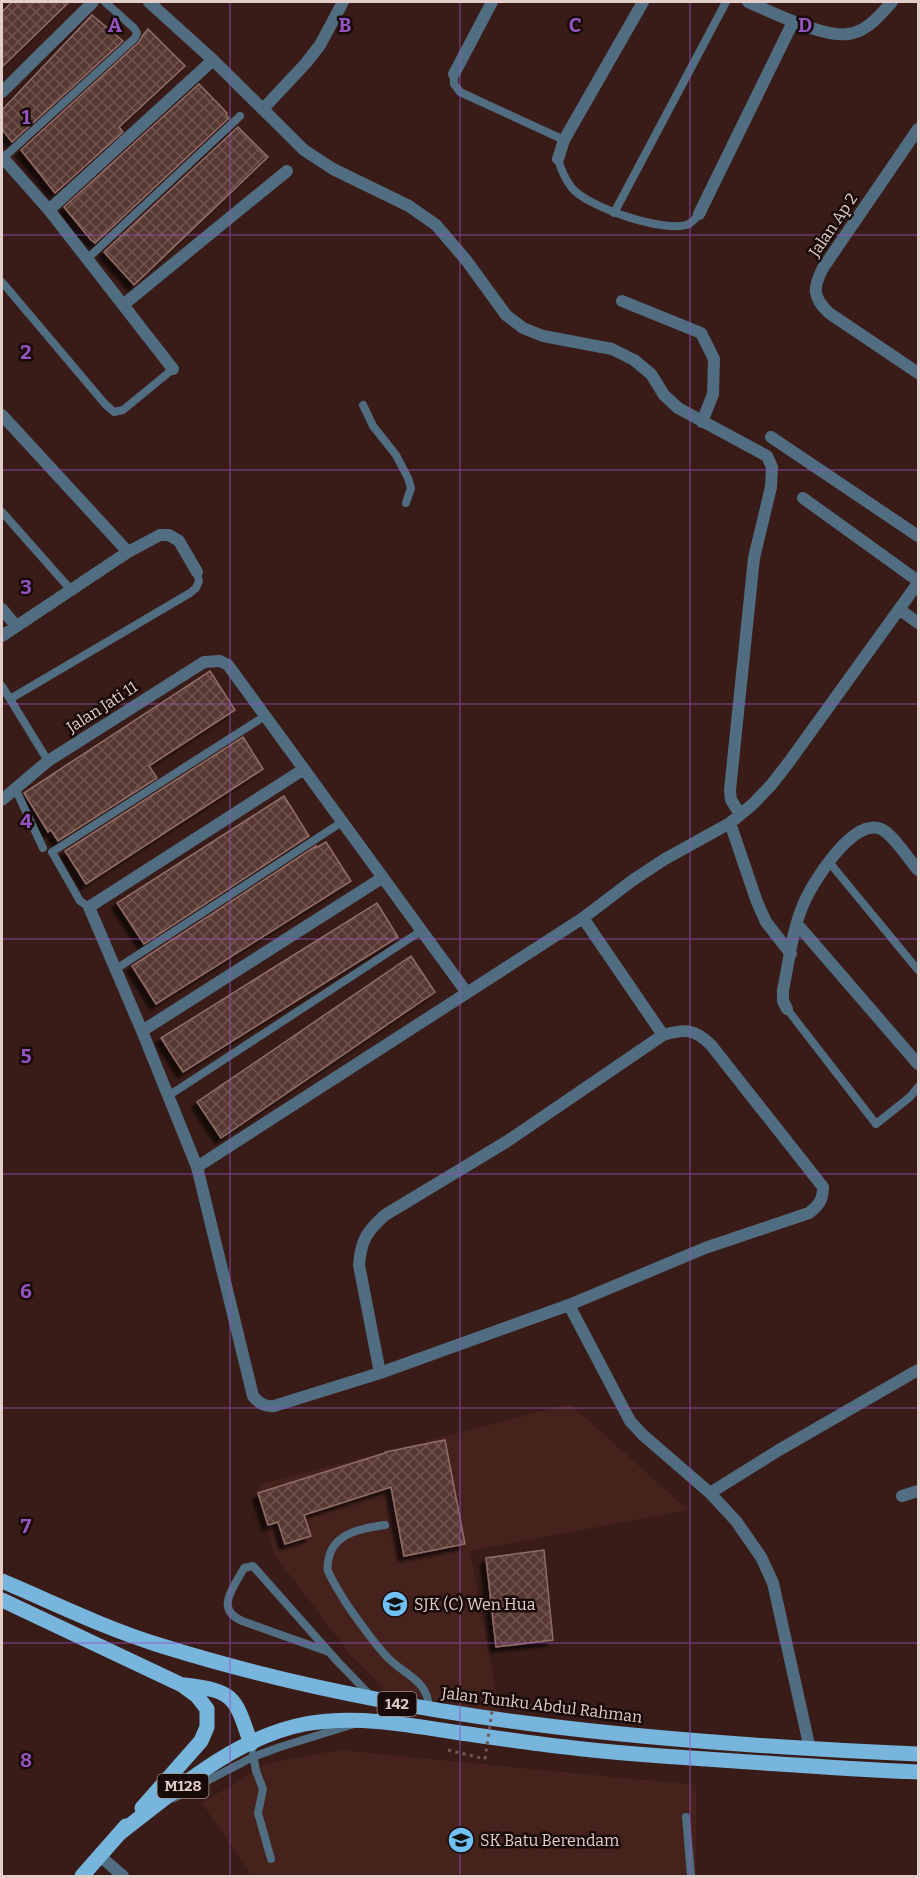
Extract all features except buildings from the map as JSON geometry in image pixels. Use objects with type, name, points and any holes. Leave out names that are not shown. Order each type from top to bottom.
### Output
[{"type":"main road","name":"Jalan Tunku Abdul Rahman","points":[[2,1581],[79,1616],[159,1645],[271,1676],[375,1700],[600,1732],[810,1749],[918,1754]]},
{"type":"main road","points":[[2,1600],[182,1685],[207,1709],[207,1727],[201,1741],[119,1834]]},
{"type":"main road","points":[[182,1685],[216,1690],[231,1698],[237,1708],[252,1750]]},
{"type":"main road","name":"142","points":[[252,1750],[265,1737],[304,1724],[347,1720],[409,1725],[605,1751],[785,1765],[918,1772]]},
{"type":"main road","name":"M128","points":[[81,1876],[119,1834],[150,1810],[221,1760],[252,1750]]},
{"type":"street","points":[[2,92],[93,2]]},
{"type":"street","points":[[149,2],[213,60],[304,150],[318,160],[409,206],[436,225],[466,260],[507,315],[523,328],[543,336],[612,350],[634,360],[651,374],[664,395],[678,408],[767,456],[772,467],[771,487],[754,558],[732,778],[731,800],[740,814]]},
{"type":"street","points":[[263,109],[320,45],[343,2]]},
{"type":"street","points":[[454,74],[492,2]]},
{"type":"street","points":[[558,159],[564,140],[643,2]]},
{"type":"street","points":[[748,2],[793,22],[838,35],[852,34],[865,28],[892,2]]},
{"type":"street","points":[[699,214],[793,22]]},
{"type":"street","points":[[49,210],[213,60]]},
{"type":"street","name":"Jalan Ap 2","points":[[918,129],[823,268],[815,288],[817,298],[829,313],[918,372]]},
{"type":"street","points":[[2,158],[49,210],[173,369]]},
{"type":"street","points":[[123,305],[287,171]]},
{"type":"street","points":[[622,301],[701,333],[714,359],[713,394],[702,422]]},
{"type":"street","points":[[2,415],[128,552]]},
{"type":"street","points":[[771,437],[918,536]]},
{"type":"street","points":[[197,1167],[583,918],[665,859],[730,823],[753,804],[778,777],[918,582],[803,498]]},
{"type":"street","points":[[2,636],[128,552],[160,535],[170,535],[179,541],[197,572]]},
{"type":"street","points":[[2,609],[16,626]]},
{"type":"street","points":[[899,609],[918,623]]},
{"type":"street","name":"Jalan Jati 11","points":[[2,797],[48,761],[204,662],[220,661],[228,665],[265,716]]},
{"type":"street","points":[[265,716],[467,993]]},
{"type":"street","points":[[304,769],[89,907],[197,1167],[253,1396],[258,1401],[263,1405],[274,1406],[380,1373],[569,1305],[705,1248],[809,1213],[823,1199],[823,1187],[702,1035],[679,1030],[663,1035],[506,1142],[385,1215],[373,1226],[364,1237],[359,1265],[380,1373]]},
{"type":"street","points":[[730,823],[766,922],[791,954]]},
{"type":"street","points":[[787,1010],[783,1001],[783,990],[803,905],[829,862],[849,840],[860,831],[871,827],[881,830],[889,835],[918,870]]},
{"type":"street","points":[[142,1032],[382,878]]},
{"type":"street","points":[[583,918],[663,1035]]},
{"type":"street","points":[[797,924],[918,1064]]},
{"type":"street","points":[[569,1305],[630,1421],[710,1493],[747,1536],[761,1557],[772,1583],[810,1749]]},
{"type":"street","points":[[710,1493],[779,1450],[918,1370]]},
{"type":"street","points":[[902,1496],[918,1491]]},
{"type":"street","points":[[100,1856],[123,1876]]},
{"type":"lane","points":[[2,158],[135,38],[137,33],[134,28],[105,2]]},
{"type":"lane","points":[[614,213],[726,2]]},
{"type":"lane","points":[[454,74],[454,84],[460,92],[564,140]]},
{"type":"lane","points":[[87,259],[240,116]]},
{"type":"lane","points":[[558,159],[562,172],[572,189],[614,213],[650,224],[677,225],[689,224],[699,214]]},
{"type":"lane","points":[[2,282],[114,412],[123,410],[173,369]]},
{"type":"lane","points":[[363,405],[373,426],[396,455],[408,478],[411,488],[406,502]]},
{"type":"lane","points":[[2,512],[71,590]]},
{"type":"lane","points":[[10,699],[190,593],[200,581],[197,572]]},
{"type":"lane","points":[[2,686],[48,761]]},
{"type":"lane","points":[[89,907],[80,901],[52,852],[265,716]]},
{"type":"lane","points":[[15,788],[43,848]]},
{"type":"lane","points":[[116,969],[342,822]]},
{"type":"lane","points":[[829,862],[918,970]]},
{"type":"lane","points":[[168,1096],[421,931]]},
{"type":"lane","points":[[787,1010],[876,1124],[910,1097],[918,1087]]},
{"type":"lane","points":[[385,1525],[360,1529],[337,1542],[329,1555],[327,1569],[363,1629],[389,1658],[424,1688],[429,1698],[429,1709]]},
{"type":"lane","points":[[329,1652],[242,1621],[230,1613],[227,1604],[229,1597],[244,1568],[253,1566],[375,1700]]},
{"type":"lane","points":[[252,1750],[256,1771],[263,1789],[258,1813],[271,1859]]},
{"type":"lane","points":[[686,1817],[692,1876]]},
{"type":"path","points":[[448,1750],[485,1759],[493,1704]]},
{"type":"shaded area","name":"SJK (C) Wen Hua","points":[[570,1404],[688,1510],[470,1551],[500,1714],[384,1689],[350,1654],[273,1553],[258,1485]]},
{"type":"shaded area","name":"SK Batu Berendam","points":[[339,1750],[696,1785],[696,1876],[251,1876],[202,1803],[267,1763]]},
{"type":"place","name":"SJK (C) Wen Hua","points":[[395,1604]]},
{"type":"place","name":"SK Batu Berendam","points":[[461,1840]]}]
